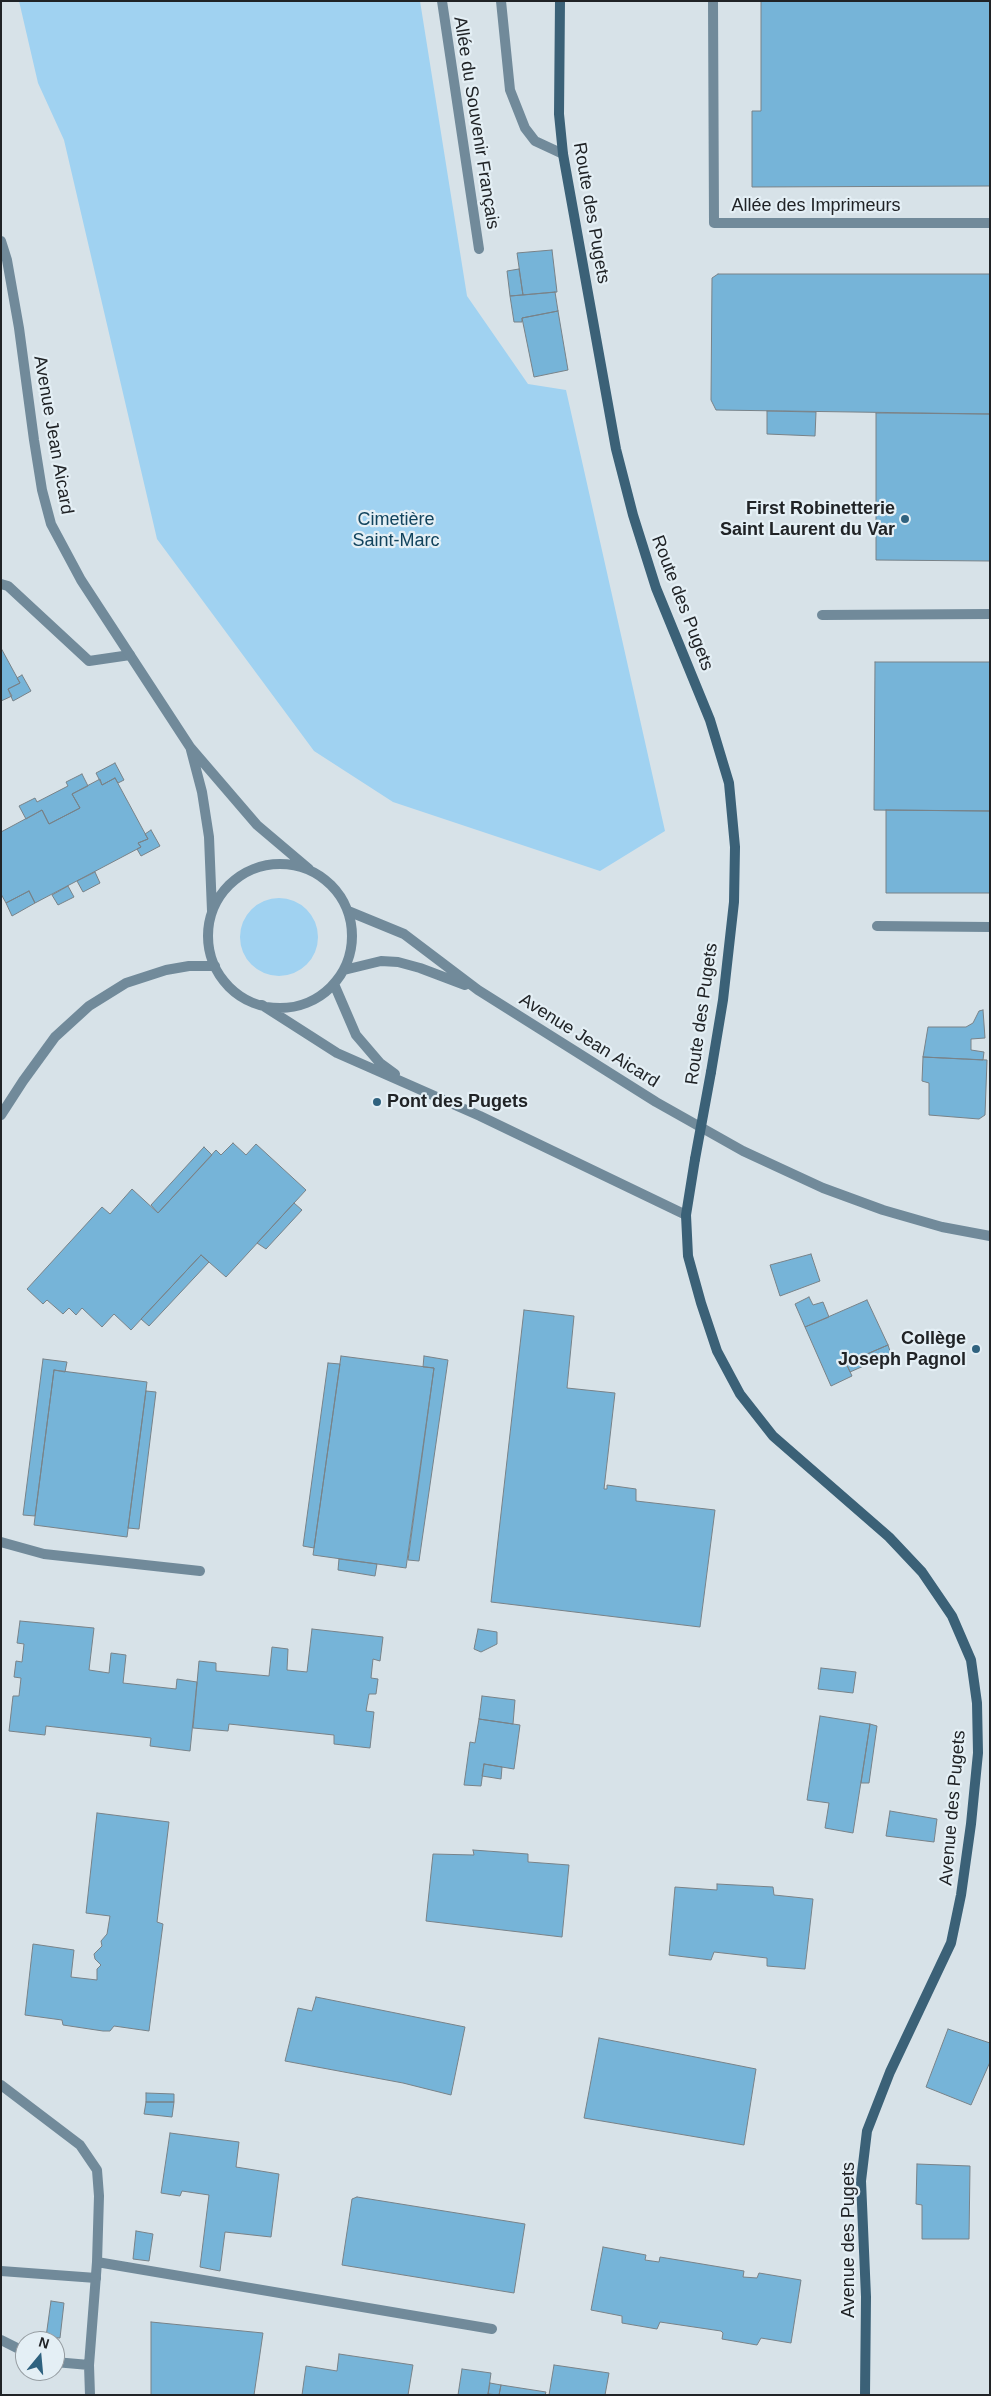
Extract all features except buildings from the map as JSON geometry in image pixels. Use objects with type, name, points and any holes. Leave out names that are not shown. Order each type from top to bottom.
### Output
[{"type":"main road","name":"Route des Pugets","points":[[560,1],[559,114],[563,154],[616,449],[633,515],[656,588],[710,720],[729,783],[735,847],[734,902],[723,1000],[686,1215]]},
{"type":"main road","name":"Avenue des Pugets","points":[[686,1215],[688,1256],[700,1303],[717,1351],[740,1394],[773,1436],[889,1537],[922,1572],[952,1616],[971,1660],[976,1694],[978,1752],[971,1824],[961,1894],[951,1942],[890,2072],[867,2131],[861,2181],[866,2297],[865,2395]]},
{"type":"street","name":"Allée du Souvenir Français","points":[[442,1],[479,250]]},
{"type":"street","points":[[501,1],[510,90],[525,128],[536,141],[563,154]]},
{"type":"street","name":"Allée des Imprimeurs","points":[[713,1],[714,223],[990,223]]},
{"type":"street","name":"Avenue Jean Aicard","points":[[1,241],[7,260],[20,328],[34,440],[42,490],[51,524],[81,580],[190,747],[257,825],[309,869]]},
{"type":"street","points":[[1,584],[8,586],[89,661],[130,655]]},
{"type":"street","points":[[822,614],[990,614]]},
{"type":"street","name":"Avenue Jean Aicard","points":[[190,747],[202,792],[209,837],[212,912]]},
{"type":"street","points":[[270,864],[290,864],[309,869],[333,887],[348,911],[353,931],[351,951],[344,970],[334,984],[322,994],[293,1006],[277,1008],[262,1005],[242,997],[226,983],[215,966],[209,949],[208,930],[212,912],[220,894],[234,880],[251,870],[270,864]]},
{"type":"street","name":"Avenue Jean Aicard","points":[[348,911],[404,934],[478,990],[656,1102],[742,1151],[823,1188],[883,1210],[942,1227],[990,1236]]},
{"type":"street","points":[[877,926],[990,927]]},
{"type":"street","name":"Avenue Jean Aicard","points":[[344,970],[382,961],[398,962],[420,968],[478,990]]},
{"type":"street","points":[[1,1115],[55,1037],[89,1006],[126,983],[166,970],[189,966],[215,966]]},
{"type":"street","points":[[334,984],[356,1035],[380,1063],[411,1085]]},
{"type":"street","points":[[262,1005],[337,1053],[480,1116],[686,1215]]},
{"type":"street","points":[[1,1542],[44,1554],[200,1571]]},
{"type":"street","points":[[1,2085],[80,2145],[97,2170],[100,2196],[89,2365],[90,2395]]},
{"type":"street","points":[[97,2262],[492,2329]]},
{"type":"street","points":[[1,2271],[96,2278]]},
{"type":"street","points":[[1,2340],[15,2347]]},
{"type":"street","points":[[65,2363],[89,2365]]},
{"type":"green space","name":"Cimetière Saint-Marc","points":[[19,1],[420,1],[467,296],[528,384],[566,390],[665,831],[600,871],[393,802],[314,751],[157,539],[64,140],[38,83]]},
{"type":"green space","points":[[279,898],[294,901],[306,910],[315,922],[318,937],[315,952],[306,964],[294,973],[279,976],[264,973],[252,964],[243,952],[240,937],[243,922],[252,910],[264,901]]},
{"type":"place","name":"First Robinetterie Saint Laurent du Var","points":[[905,519]]},
{"type":"place","name":"Pont des Pugets","points":[[377,1102]]},
{"type":"place","name":"Collège Joseph Pagnol","points":[[976,1349]]}]
